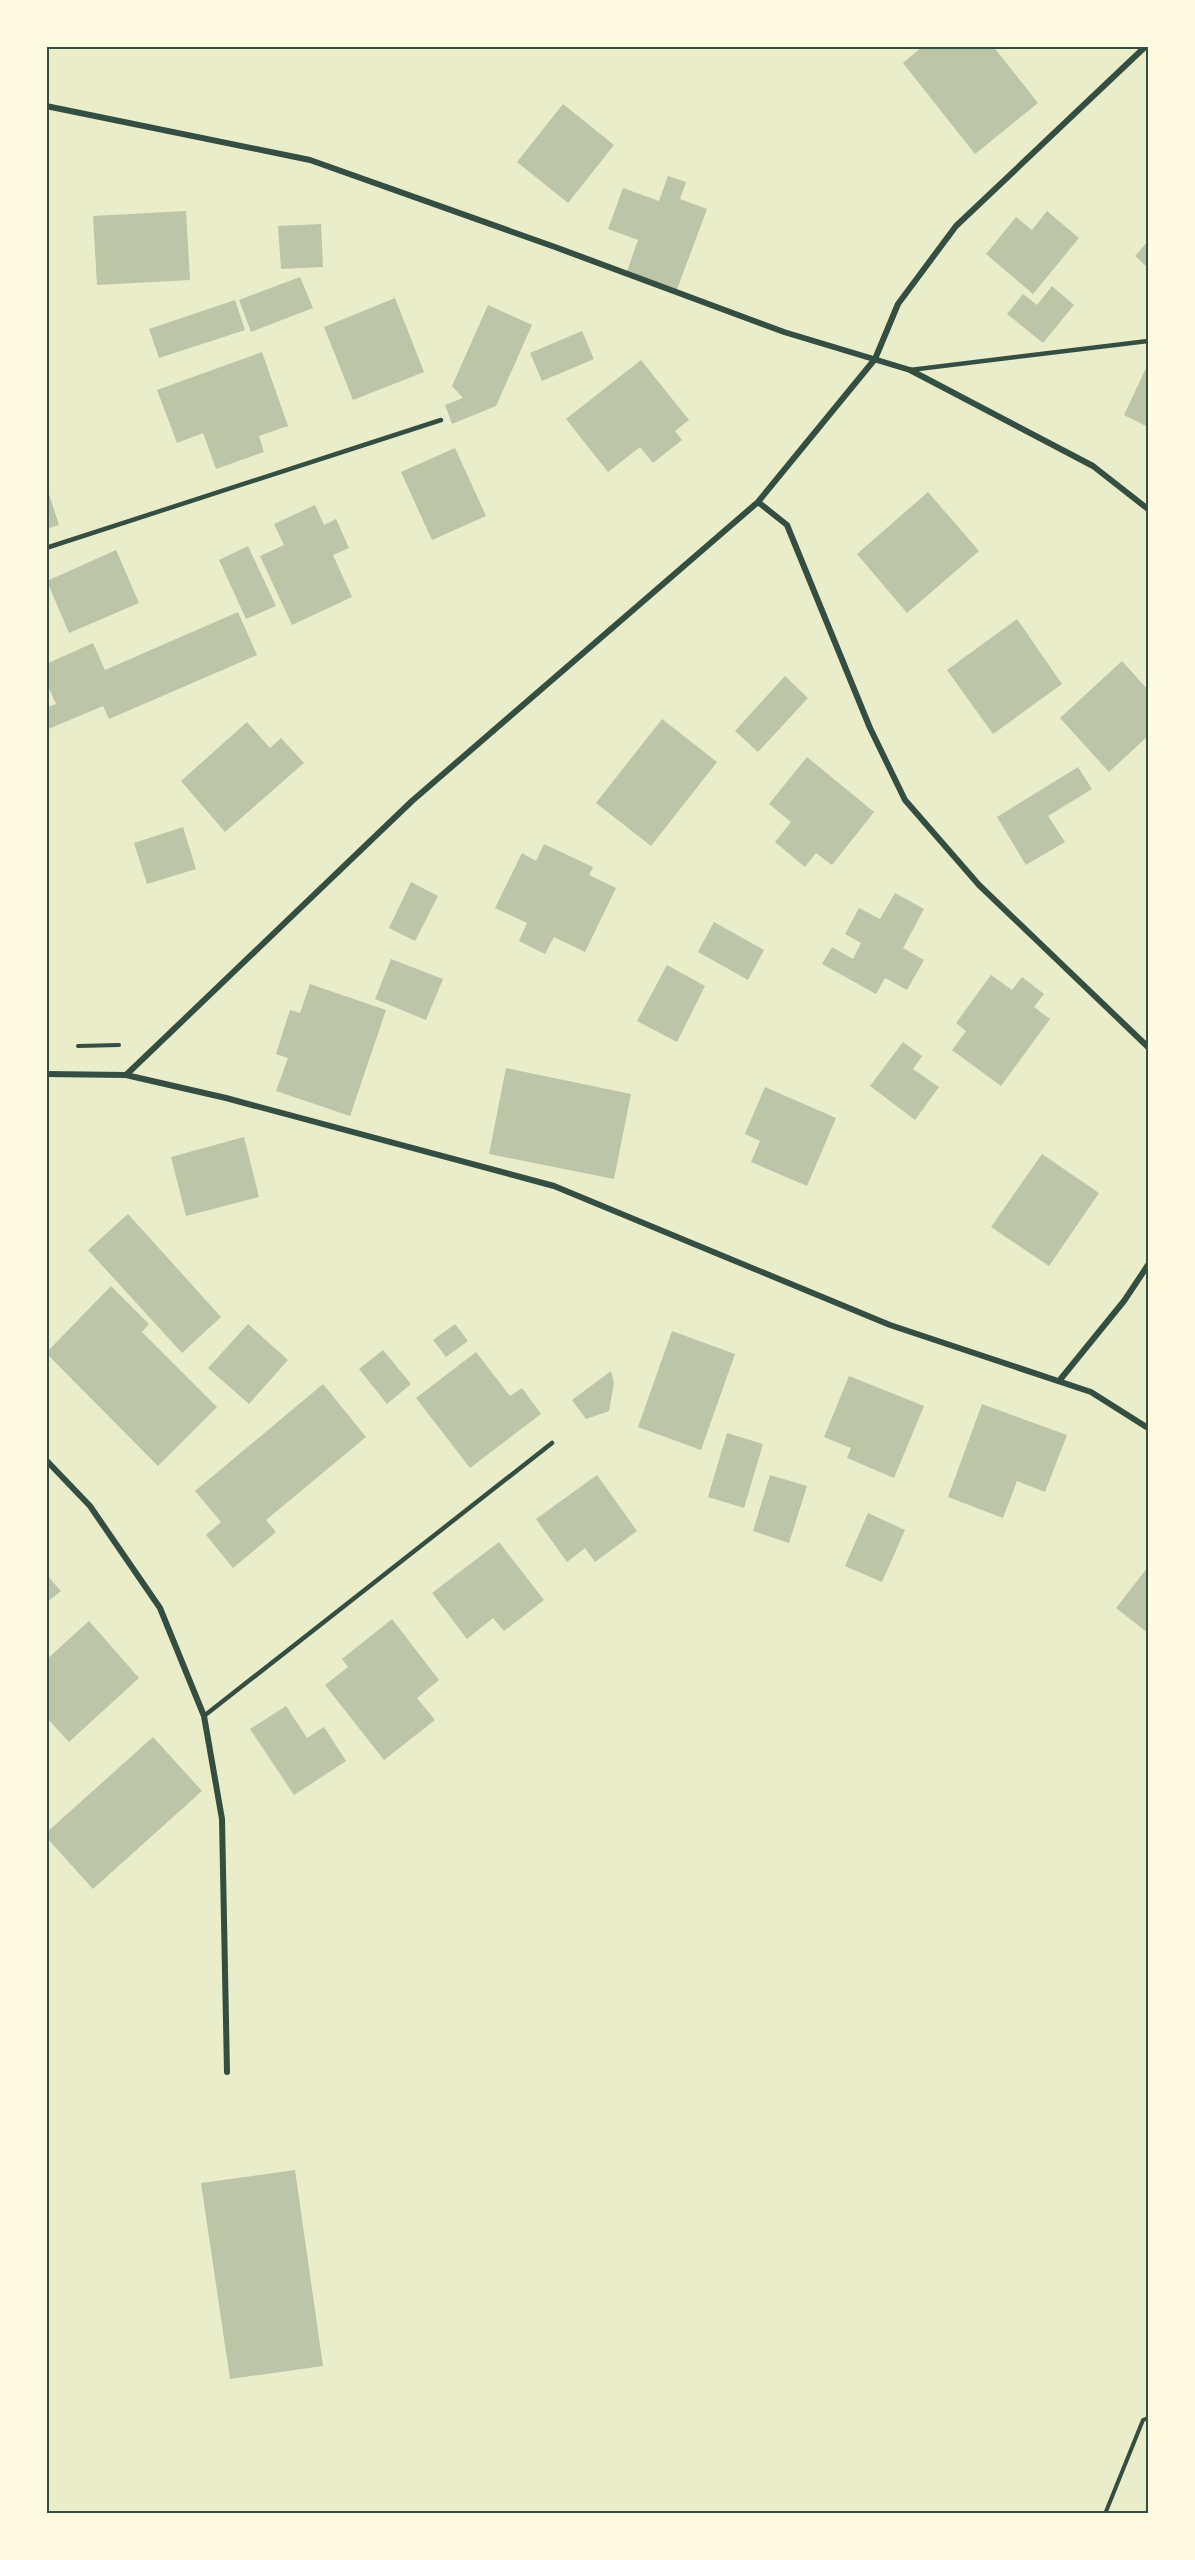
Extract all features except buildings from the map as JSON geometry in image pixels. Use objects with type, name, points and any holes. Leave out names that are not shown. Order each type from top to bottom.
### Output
[{"type":"street","points":[[126,1075],[412,801],[758,502],[875,359],[898,304],[956,226],[1146,46]]},
{"type":"street","points":[[46,106],[310,160],[784,332],[910,370],[1093,466],[1149,509]]},
{"type":"street","points":[[758,502],[787,525],[870,728],[905,800],[979,885],[1149,1047]]},
{"type":"street","points":[[46,1074],[126,1075],[226,1098],[554,1185],[890,1325],[1091,1392],[1149,1428]]},
{"type":"street","points":[[1059,1381],[1124,1301],[1149,1265]]},
{"type":"street","points":[[46,1460],[90,1506],[160,1608],[204,1716],[222,1819],[227,2072]]},
{"type":"lane","points":[[910,370],[1149,341]]},
{"type":"lane","points":[[46,548],[441,420]]},
{"type":"lane","points":[[204,1716],[552,1443]]},
{"type":"path","points":[[1105,2514],[1143,2420],[1149,2418]]}]
